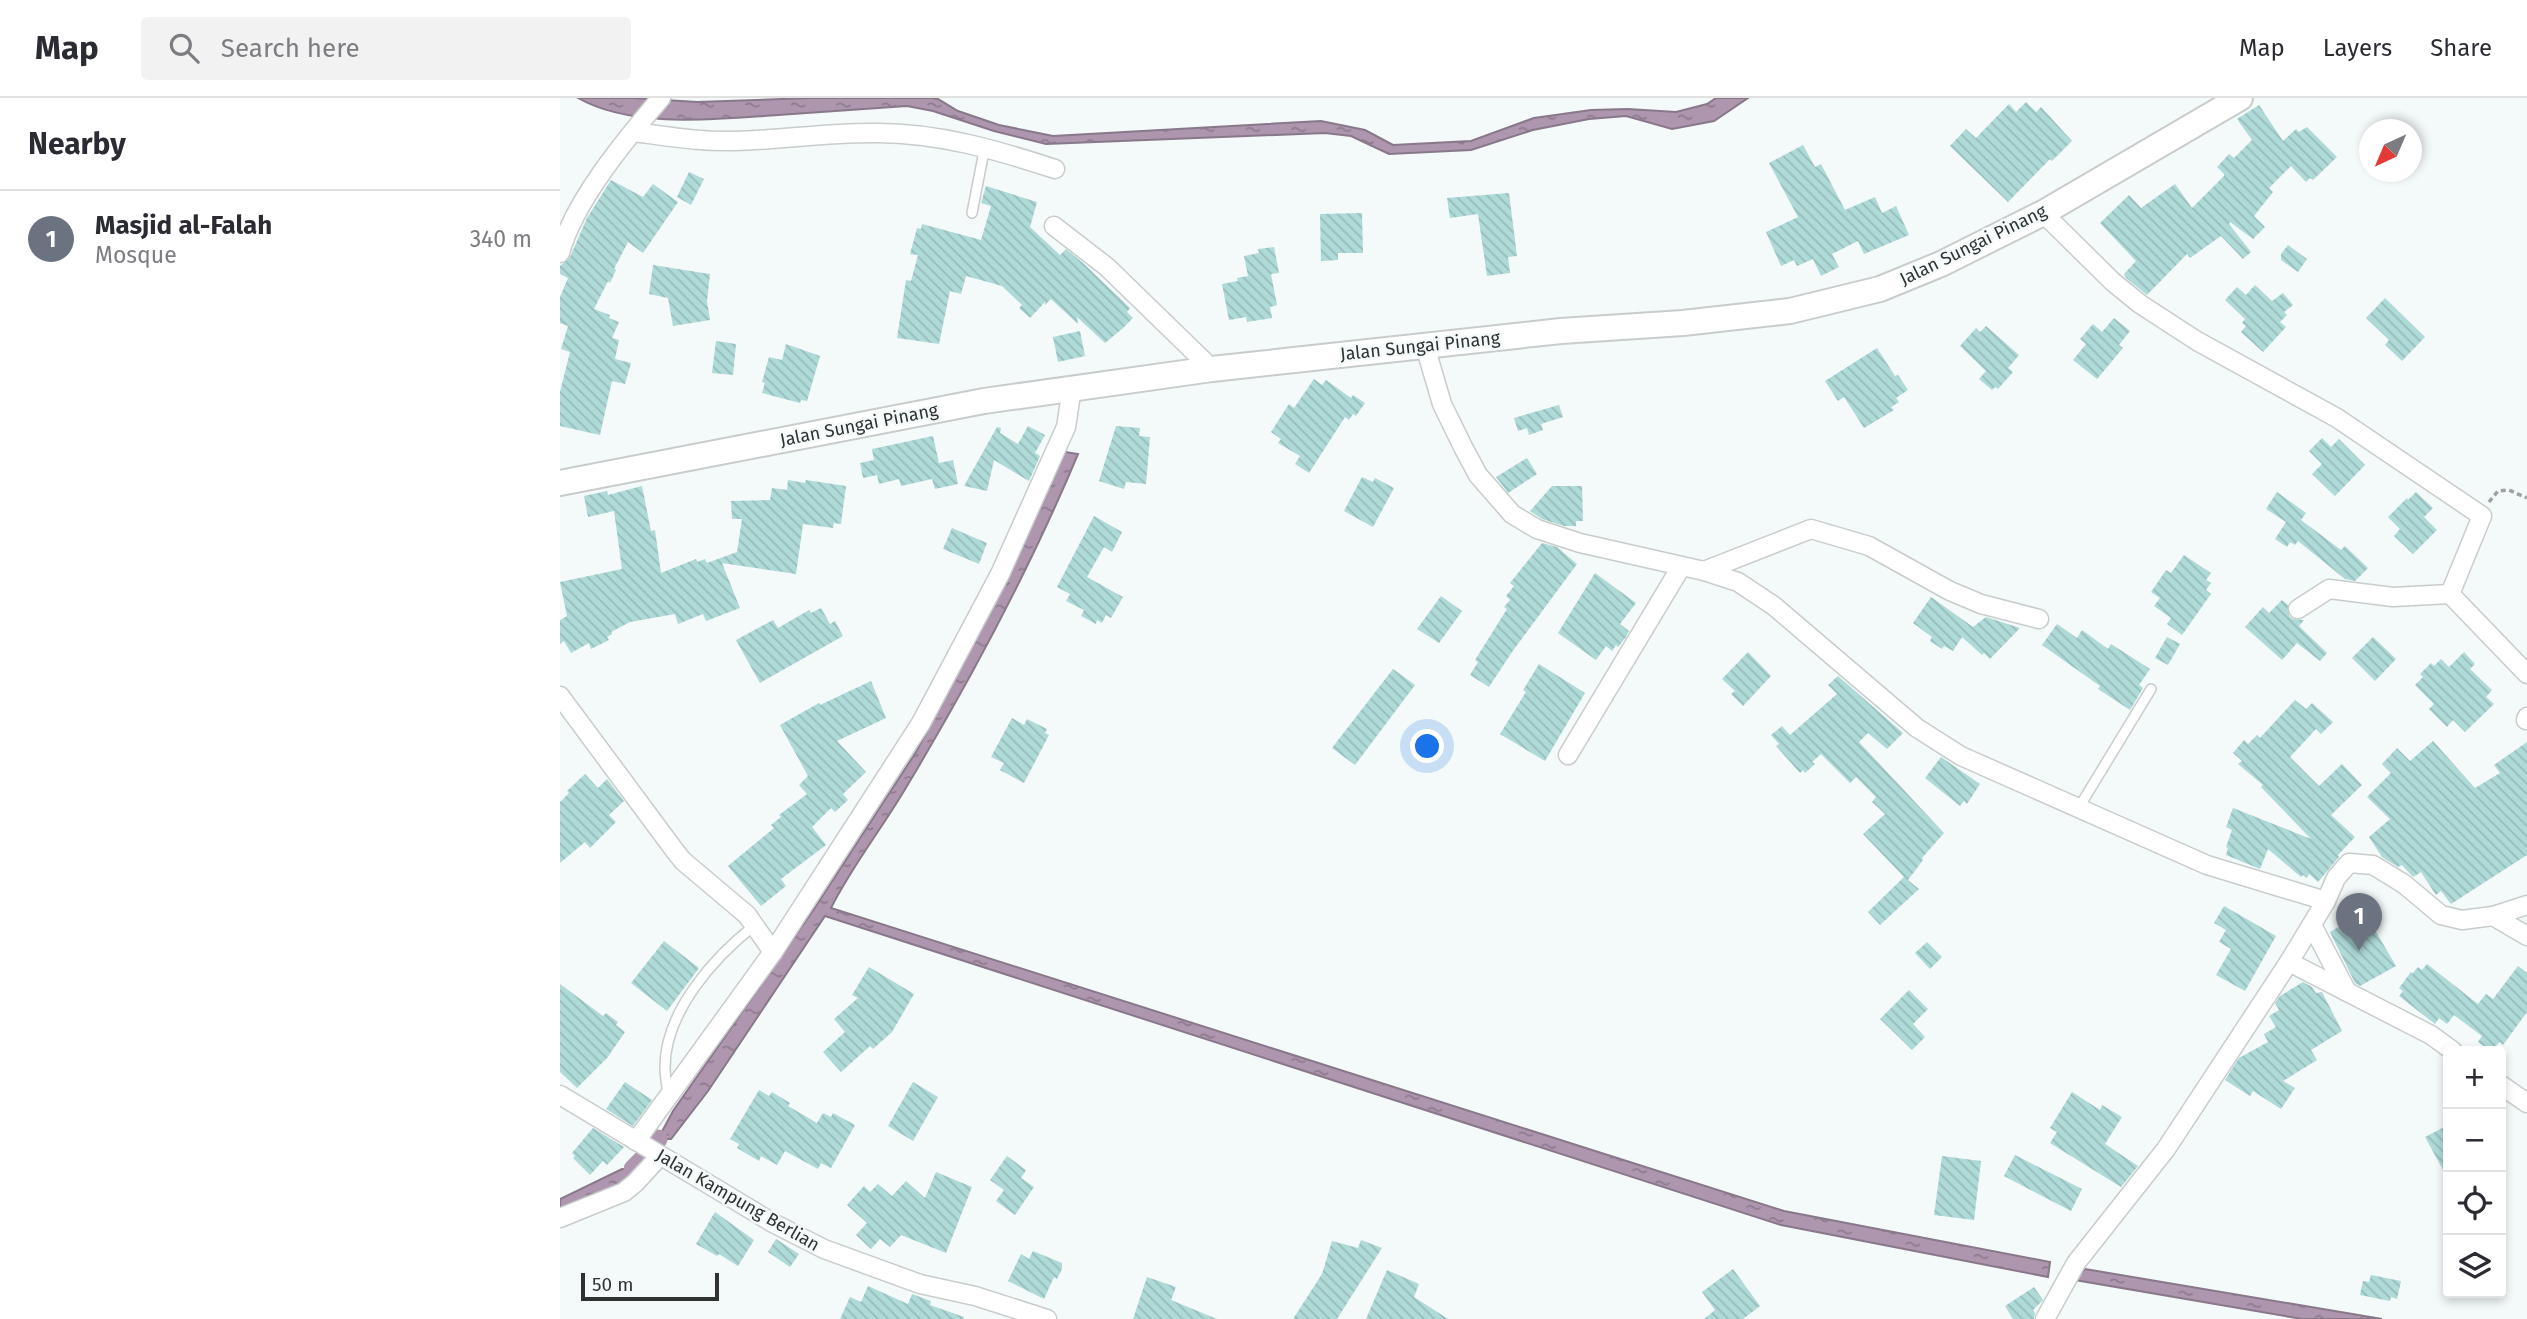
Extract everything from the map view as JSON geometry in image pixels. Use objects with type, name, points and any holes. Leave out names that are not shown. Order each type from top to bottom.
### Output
[{"type":"street","name":"Jalan Sungai Pinang","points":[[560,483],[984,401],[1072,388],[1212,369],[1561,331],[1683,323],[1790,311],[1880,289],[1941,264],[2043,213],[2240,98]]},
{"type":"street","points":[[560,253],[563,235],[585,199],[652,103]]},
{"type":"street","points":[[635,129],[692,140],[733,141],[878,133],[931,136],[970,146],[985,146],[1055,169]]},
{"type":"street","points":[[2043,213],[2113,282],[2140,304],[2197,341],[2337,418],[2482,516],[2450,594]]},
{"type":"street","points":[[1055,226],[1107,267],[1212,369]]},
{"type":"street","points":[[1426,346],[1442,404],[1462,447],[1478,475],[1512,514],[1537,529],[1580,543],[1704,571],[1738,582],[1774,606],[1882,699],[1936,741],[1961,756],[2207,865],[2326,901]]},
{"type":"street","points":[[636,1141],[773,952],[920,723],[994,586],[1066,428],[1072,388]]},
{"type":"street","points":[[1704,571],[1811,529],[1869,546],[1950,591],[1981,604],[2039,620]]},
{"type":"street","points":[[1568,755],[1682,567]]},
{"type":"street","points":[[2298,609],[2329,589],[2393,597],[2450,594],[2527,674]]},
{"type":"street","points":[[560,696],[675,851],[747,915],[773,952]]},
{"type":"street","points":[[2045,1319],[2076,1263],[2166,1149],[2289,962],[2326,901],[2336,878],[2349,863],[2373,865],[2404,884],[2441,915],[2462,920],[2493,916],[2527,905]]},
{"type":"street","points":[[2493,916],[2527,936]]},
{"type":"street","points":[[2312,925],[2347,992]]},
{"type":"street","points":[[2289,962],[2431,1035],[2447,1046]]},
{"type":"street","points":[[2506,1088],[2527,1103]]},
{"type":"street","name":"Jalan Kampung Berlian","points":[[560,1095],[773,1223],[824,1249],[920,1284],[975,1296],[1047,1319]]},
{"type":"street","points":[[560,1218],[624,1192],[660,1156]]},
{"type":"lane","points":[[972,212],[985,146]]},
{"type":"lane","points":[[2078,809],[2151,689]]},
{"type":"lane","points":[[669,1096],[665,1068],[668,1045],[677,1020],[712,964],[755,925]]},
{"type":"path","points":[[2482,516],[2490,498],[2498,491],[2509,490],[2527,498]]},
{"type":"water","points":[[578,98],[697,102],[931,98],[938,99],[958,111],[999,125],[1053,136],[1321,121],[1365,130],[1393,145],[1471,141],[1534,118],[1591,110],[1676,112],[1707,104],[1716,98],[1748,98],[1714,121],[1672,129],[1626,116],[1589,119],[1533,130],[1471,150],[1389,154],[1351,136],[1325,133],[1046,144],[907,106],[676,120],[624,114],[600,108]]},
{"type":"water","points":[[1065,452],[1078,454],[1040,539],[977,664],[931,746],[831,908],[1784,1211],[2050,1262],[2048,1277],[1781,1225],[825,916],[708,1091],[671,1139],[658,1139],[673,1111],[814,909],[916,752],[1014,565]]},
{"type":"water","points":[[622,1169],[633,1169],[628,1180],[560,1209],[560,1199]]},
{"type":"water","points":[[2085,1269],[2382,1319],[2302,1319],[2075,1280]]},
{"type":"building","points":[[2026,102],[2036,112],[2041,107],[2072,141],[2052,161],[2050,159],[2008,202],[1950,146],[1966,129],[1976,138],[2009,104],[2016,112]]},
{"type":"building","points":[[2259,105],[2283,141],[2296,129],[2299,132],[2307,127],[2337,157],[2313,180],[2310,178],[2306,182],[2291,166],[2269,188],[2273,192],[2254,216],[2265,227],[2253,239],[2230,222],[2251,252],[2243,259],[2221,236],[2190,258],[2187,254],[2147,295],[2124,274],[2136,261],[2100,223],[2129,195],[2141,208],[2175,184],[2192,208],[2224,176],[2217,167],[2229,154],[2234,158],[2252,140],[2237,119]]},
{"type":"building","points":[[1803,145],[1815,167],[1821,164],[1845,210],[1875,197],[1882,213],[1896,206],[1909,235],[1864,254],[1858,241],[1832,254],[1839,267],[1821,276],[1813,259],[1797,266],[1794,260],[1781,266],[1766,232],[1798,217],[1769,163]]},
{"type":"building","points":[[689,172],[704,179],[691,205],[677,197]]},
{"type":"building","points":[[611,180],[643,197],[653,184],[678,202],[643,253],[628,242],[610,283],[608,281],[594,309],[619,322],[612,338],[619,340],[615,359],[631,363],[625,384],[612,381],[600,435],[560,426],[560,392],[570,352],[561,349],[568,326],[560,323],[560,297],[568,278],[560,274],[560,266],[570,257],[587,218]]},
{"type":"building","points":[[986,186],[1037,202],[1030,227],[1060,255],[1066,249],[1083,263],[1130,308],[1127,312],[1133,318],[1105,343],[1077,317],[1078,324],[1051,299],[1030,318],[1019,308],[1022,305],[1002,286],[966,276],[961,294],[950,291],[939,344],[897,338],[906,280],[911,281],[918,255],[910,254],[917,228],[921,229],[922,224],[981,240],[991,206],[981,203]]},
{"type":"building","points":[[1509,193],[1517,256],[1508,257],[1510,273],[1487,276],[1478,214],[1450,218],[1447,198]]},
{"type":"building","points":[[1362,213],[1363,253],[1338,253],[1338,260],[1321,261],[1320,214]]},
{"type":"building","points":[[2288,245],[2307,259],[2298,272],[2281,260],[2281,254]]},
{"type":"building","points":[[1274,247],[1279,273],[1271,274],[1277,305],[1270,307],[1272,318],[1247,322],[1246,317],[1229,320],[1222,284],[1248,276],[1244,256],[1259,253],[1258,249]]},
{"type":"building","points":[[653,265],[710,274],[707,301],[710,320],[673,326],[668,298],[649,294]]},
{"type":"building","points":[[2255,285],[2272,301],[2283,293],[2293,305],[2284,312],[2287,315],[2280,322],[2286,327],[2263,352],[2241,332],[2246,326],[2242,323],[2245,319],[2225,300],[2237,287],[2246,295]]},
{"type":"building","points":[[2385,298],[2425,337],[2402,361],[2385,345],[2389,340],[2366,318]]},
{"type":"building","points":[[2114,318],[2130,331],[2119,345],[2123,348],[2097,379],[2073,360],[2086,344],[2080,339],[2093,324],[2102,332]]},
{"type":"building","points":[[1986,326],[2019,355],[2008,368],[2013,372],[1998,389],[1995,387],[1992,390],[1979,379],[1986,371],[1960,346],[1976,328],[1980,332]]},
{"type":"building","points":[[1080,331],[1085,356],[1058,362],[1053,337]]},
{"type":"building","points":[[716,341],[736,344],[733,375],[712,373]]},
{"type":"building","points":[[786,344],[820,356],[807,401],[801,400],[800,403],[762,393],[769,357],[782,360]]},
{"type":"building","points":[[1877,348],[1895,376],[1898,375],[1908,390],[1896,398],[1899,402],[1891,407],[1894,410],[1864,428],[1844,397],[1838,401],[1825,381]]},
{"type":"building","points":[[1314,379],[1322,385],[1326,380],[1351,398],[1353,395],[1365,403],[1356,416],[1353,414],[1349,420],[1345,417],[1309,473],[1295,464],[1300,456],[1278,443],[1281,439],[1271,432],[1289,404],[1294,408]]},
{"type":"building","points":[[1559,405],[1563,417],[1541,424],[1543,430],[1529,435],[1527,428],[1518,431],[1514,418]]},
{"type":"building","points":[[1028,426],[1045,435],[1035,453],[1040,456],[1029,481],[994,460],[987,491],[964,486],[997,427],[1001,428],[1000,433],[1018,444]]},
{"type":"building","points":[[1116,426],[1140,428],[1139,436],[1150,437],[1146,484],[1126,482],[1124,489],[1099,481]]},
{"type":"building","points":[[933,436],[939,463],[953,460],[958,484],[935,489],[932,479],[901,486],[899,479],[879,484],[877,475],[863,478],[860,463],[874,460],[872,449]]},
{"type":"building","points":[[2322,438],[2331,447],[2339,439],[2365,465],[2335,496],[2312,474],[2322,464],[2309,451]]},
{"type":"building","points":[[1527,458],[1537,474],[1508,493],[1496,477]]},
{"type":"building","points":[[1362,477],[1373,482],[1375,478],[1394,488],[1373,527],[1344,511]]},
{"type":"building","points":[[788,480],[846,486],[841,524],[834,523],[833,528],[803,524],[796,574],[722,563],[740,608],[706,621],[703,614],[678,624],[675,614],[630,622],[611,632],[607,637],[609,640],[591,649],[589,643],[571,653],[564,641],[560,644],[560,620],[567,616],[560,582],[622,569],[614,511],[588,517],[584,496],[607,491],[608,495],[642,486],[651,531],[655,530],[661,573],[696,559],[697,562],[705,559],[707,563],[737,552],[742,519],[732,519],[731,501],[770,500],[772,488],[787,490]]},
{"type":"building","points":[[1552,486],[1582,486],[1583,521],[1576,521],[1576,526],[1564,526],[1542,519],[1530,511]]},
{"type":"building","points":[[2277,492],[2306,513],[2301,520],[2341,550],[2345,546],[2368,568],[2355,581],[2345,579],[2298,541],[2295,545],[2290,542],[2287,547],[2275,539],[2286,522],[2266,509]]},
{"type":"building","points":[[2416,492],[2433,508],[2424,517],[2437,530],[2413,554],[2394,536],[2400,529],[2388,517]]},
{"type":"building","points":[[1094,516],[1122,532],[1112,552],[1104,547],[1087,577],[1123,597],[1111,618],[1106,615],[1102,623],[1097,620],[1096,624],[1081,616],[1084,610],[1066,601],[1070,594],[1057,587]]},
{"type":"building","points":[[952,528],[987,543],[979,564],[943,549]]},
{"type":"building","points":[[1542,543],[1557,547],[1577,564],[1489,687],[1470,675],[1478,662],[1475,660],[1507,609],[1504,607],[1510,600],[1506,596],[1514,586],[1510,583]]},
{"type":"building","points":[[2184,555],[2211,573],[2206,580],[2211,583],[2206,590],[2211,594],[2182,635],[2167,624],[2171,618],[2154,606],[2160,598],[2151,592],[2166,570],[2171,573]]},
{"type":"building","points":[[1595,573],[1636,603],[1620,624],[1629,631],[1626,637],[1612,651],[1606,646],[1596,660],[1558,633]]},
{"type":"building","points":[[1441,596],[1462,611],[1439,643],[1417,629]]},
{"type":"building","points":[[1931,597],[1973,627],[1986,617],[2020,628],[1990,659],[1962,637],[1953,651],[1944,646],[1942,649],[1930,641],[1932,637],[1913,623]]},
{"type":"building","points":[[2282,600],[2288,605],[2289,616],[2304,620],[2299,626],[2327,653],[2320,661],[2297,643],[2282,660],[2245,627],[2263,607],[2269,613]]},
{"type":"building","points":[[821,608],[830,624],[835,621],[843,636],[760,683],[736,640],[773,620],[778,628],[809,610],[811,613]]},
{"type":"building","points":[[2057,624],[2077,638],[2082,630],[2108,649],[2111,644],[2150,669],[2139,685],[2143,688],[2130,710],[2098,689],[2100,686],[2042,645]]},
{"type":"building","points":[[2167,637],[2180,644],[2168,665],[2155,658]]},
{"type":"building","points":[[2373,637],[2396,659],[2375,681],[2352,658]]},
{"type":"building","points":[[1748,652],[1771,676],[1743,706],[1731,694],[1735,691],[1722,679]]},
{"type":"building","points":[[2464,652],[2475,664],[2470,669],[2492,690],[2486,697],[2494,704],[2465,732],[2453,720],[2447,727],[2429,709],[2434,704],[2415,685],[2423,677],[2420,674],[2431,663],[2434,666],[2441,659],[2449,667]]},
{"type":"building","points":[[1539,664],[1585,693],[1545,761],[1500,734],[1526,692],[1523,690]]},
{"type":"building","points":[[1393,669],[1415,685],[1355,765],[1332,748]]},
{"type":"building","points":[[1838,676],[1903,733],[1887,749],[1868,733],[1859,742],[1944,833],[1922,858],[1908,880],[1919,889],[1880,925],[1868,912],[1904,877],[1863,834],[1885,814],[1872,802],[1876,797],[1856,777],[1850,783],[1821,754],[1812,762],[1815,764],[1805,773],[1803,770],[1800,773],[1776,746],[1779,744],[1771,735],[1782,726],[1790,735],[1837,694],[1828,685]]},
{"type":"building","points":[[871,681],[886,718],[837,741],[866,772],[843,794],[848,800],[835,812],[831,808],[812,827],[826,845],[781,879],[786,886],[761,906],[728,866],[774,828],[771,825],[781,817],[779,815],[807,794],[799,785],[808,776],[780,725],[819,703],[820,705]]},
{"type":"building","points":[[2295,700],[2306,709],[2312,703],[2333,722],[2321,734],[2316,729],[2290,757],[2319,786],[2342,764],[2362,785],[2331,815],[2355,837],[2318,882],[2309,874],[2307,878],[2303,875],[2301,877],[2268,849],[2260,869],[2226,855],[2232,830],[2226,827],[2233,808],[2311,839],[2261,787],[2263,785],[2238,764],[2242,761],[2233,753],[2244,740],[2248,744],[2257,735],[2260,738]]},
{"type":"building","points":[[1012,718],[1024,725],[1027,719],[1047,729],[1045,733],[1049,735],[1024,783],[1000,770],[1004,763],[991,757]]},
{"type":"building","points":[[2433,741],[2475,788],[2500,773],[2494,765],[2527,742],[2527,855],[2451,904],[2441,891],[2436,895],[2421,872],[2413,877],[2402,865],[2398,867],[2382,857],[2369,837],[2390,819],[2367,797],[2391,773],[2382,764],[2397,748],[2410,761]]},
{"type":"building","points":[[1941,757],[1980,784],[1967,804],[1964,801],[1960,806],[1925,778]]},
{"type":"building","points":[[585,774],[598,788],[607,779],[624,801],[609,815],[616,822],[590,848],[585,842],[560,863],[560,802],[569,793],[567,791]]},
{"type":"building","points":[[2224,906],[2276,936],[2245,991],[2216,975],[2231,949],[2219,942],[2226,930],[2214,923]]},
{"type":"building","points":[[2359,915],[2370,933],[2375,930],[2396,966],[2360,986],[2355,983],[2330,932]]},
{"type":"building","points":[[664,941],[699,968],[667,1011],[631,983]]},
{"type":"building","points":[[1927,942],[1942,957],[1930,969],[1915,953]]},
{"type":"building","points":[[2427,964],[2478,1004],[2486,994],[2493,999],[2518,966],[2527,973],[2527,1012],[2503,1045],[2500,1042],[2496,1046],[2483,1046],[2478,1042],[2482,1036],[2454,1015],[2447,1024],[2439,1018],[2435,1024],[2399,996],[2403,991],[2399,988],[2411,972],[2412,974],[2418,967],[2422,970]]},
{"type":"building","points":[[869,967],[914,994],[892,1032],[873,1049],[870,1046],[841,1072],[823,1052],[845,1032],[834,1019],[858,998],[852,995]]},
{"type":"building","points":[[2303,982],[2316,993],[2322,992],[2342,1031],[2311,1050],[2317,1060],[2283,1081],[2295,1088],[2281,1109],[2253,1091],[2250,1096],[2225,1080],[2239,1058],[2268,1042],[2264,1034],[2276,1027],[2269,1016],[2279,1010],[2275,1003],[2280,996]]},
{"type":"building","points":[[560,984],[603,1016],[606,1013],[618,1022],[616,1025],[625,1032],[607,1058],[577,1088],[560,1072]]},
{"type":"building","points":[[1909,990],[1928,1009],[1913,1024],[1925,1037],[1912,1050],[1880,1019]]},
{"type":"building","points":[[625,1082],[652,1100],[633,1126],[606,1109]]},
{"type":"building","points":[[913,1082],[938,1097],[913,1141],[888,1126]]},
{"type":"building","points":[[759,1090],[769,1096],[772,1092],[790,1103],[788,1106],[817,1123],[823,1113],[831,1117],[833,1113],[855,1125],[831,1168],[821,1163],[818,1169],[785,1151],[777,1165],[761,1156],[759,1161],[737,1148],[739,1144],[730,1139]]},
{"type":"building","points":[[2072,1092],[2100,1110],[2102,1105],[2122,1117],[2105,1144],[2138,1166],[2121,1187],[2050,1143],[2057,1132],[2050,1128]]},
{"type":"building","points":[[593,1128],[624,1147],[607,1165],[603,1161],[590,1175],[573,1158],[575,1156],[572,1153]]},
{"type":"building","points":[[2443,1128],[2443,1170],[2425,1137]]},
{"type":"building","points":[[2015,1155],[2082,1189],[2071,1211],[2004,1176]]},
{"type":"building","points":[[1007,1156],[1026,1170],[1021,1178],[1034,1187],[1015,1215],[996,1201],[1004,1190],[990,1180]]},
{"type":"building","points":[[1942,1156],[1981,1161],[1974,1220],[1934,1215]]},
{"type":"building","points":[[936,1172],[972,1187],[946,1253],[901,1235],[890,1247],[880,1239],[871,1249],[856,1235],[867,1223],[847,1205],[864,1186],[870,1192],[878,1184],[892,1196],[906,1181],[925,1198]]},
{"type":"building","points":[[715,1212],[754,1240],[738,1266],[696,1244]]},
{"type":"building","points":[[776,1239],[799,1254],[790,1267],[768,1252]]},
{"type":"building","points":[[1361,1240],[1382,1248],[1337,1319],[1293,1319],[1322,1274],[1332,1241],[1358,1248]]},
{"type":"building","points":[[1033,1251],[1062,1263],[1057,1279],[1054,1277],[1044,1299],[1008,1281],[1021,1254],[1029,1259]]},
{"type":"building","points":[[1733,1269],[1760,1306],[1743,1319],[1704,1319],[1715,1310],[1702,1292]]},
{"type":"building","points":[[1387,1270],[1419,1284],[1414,1297],[1448,1319],[1366,1319]]},
{"type":"building","points":[[2371,1275],[2401,1281],[2397,1299],[2391,1297],[2390,1301],[2360,1295],[2363,1281],[2369,1282]]},
{"type":"building","points":[[1147,1277],[1176,1287],[1171,1300],[1217,1319],[1133,1319]]},
{"type":"building","points":[[868,1286],[908,1304],[912,1294],[931,1301],[930,1305],[964,1319],[840,1319],[850,1297],[861,1302]]},
{"type":"building","points":[[2034,1287],[2043,1300],[2033,1310],[2034,1319],[2013,1319],[2005,1306]]},
{"type":"waterway","points":[[654,1145],[658,1139]]},
{"type":"waterway","points":[[633,1169],[643,1159]]},
{"type":"place","name":"Masjid al-Falah","points":[[2359,951]]}]
